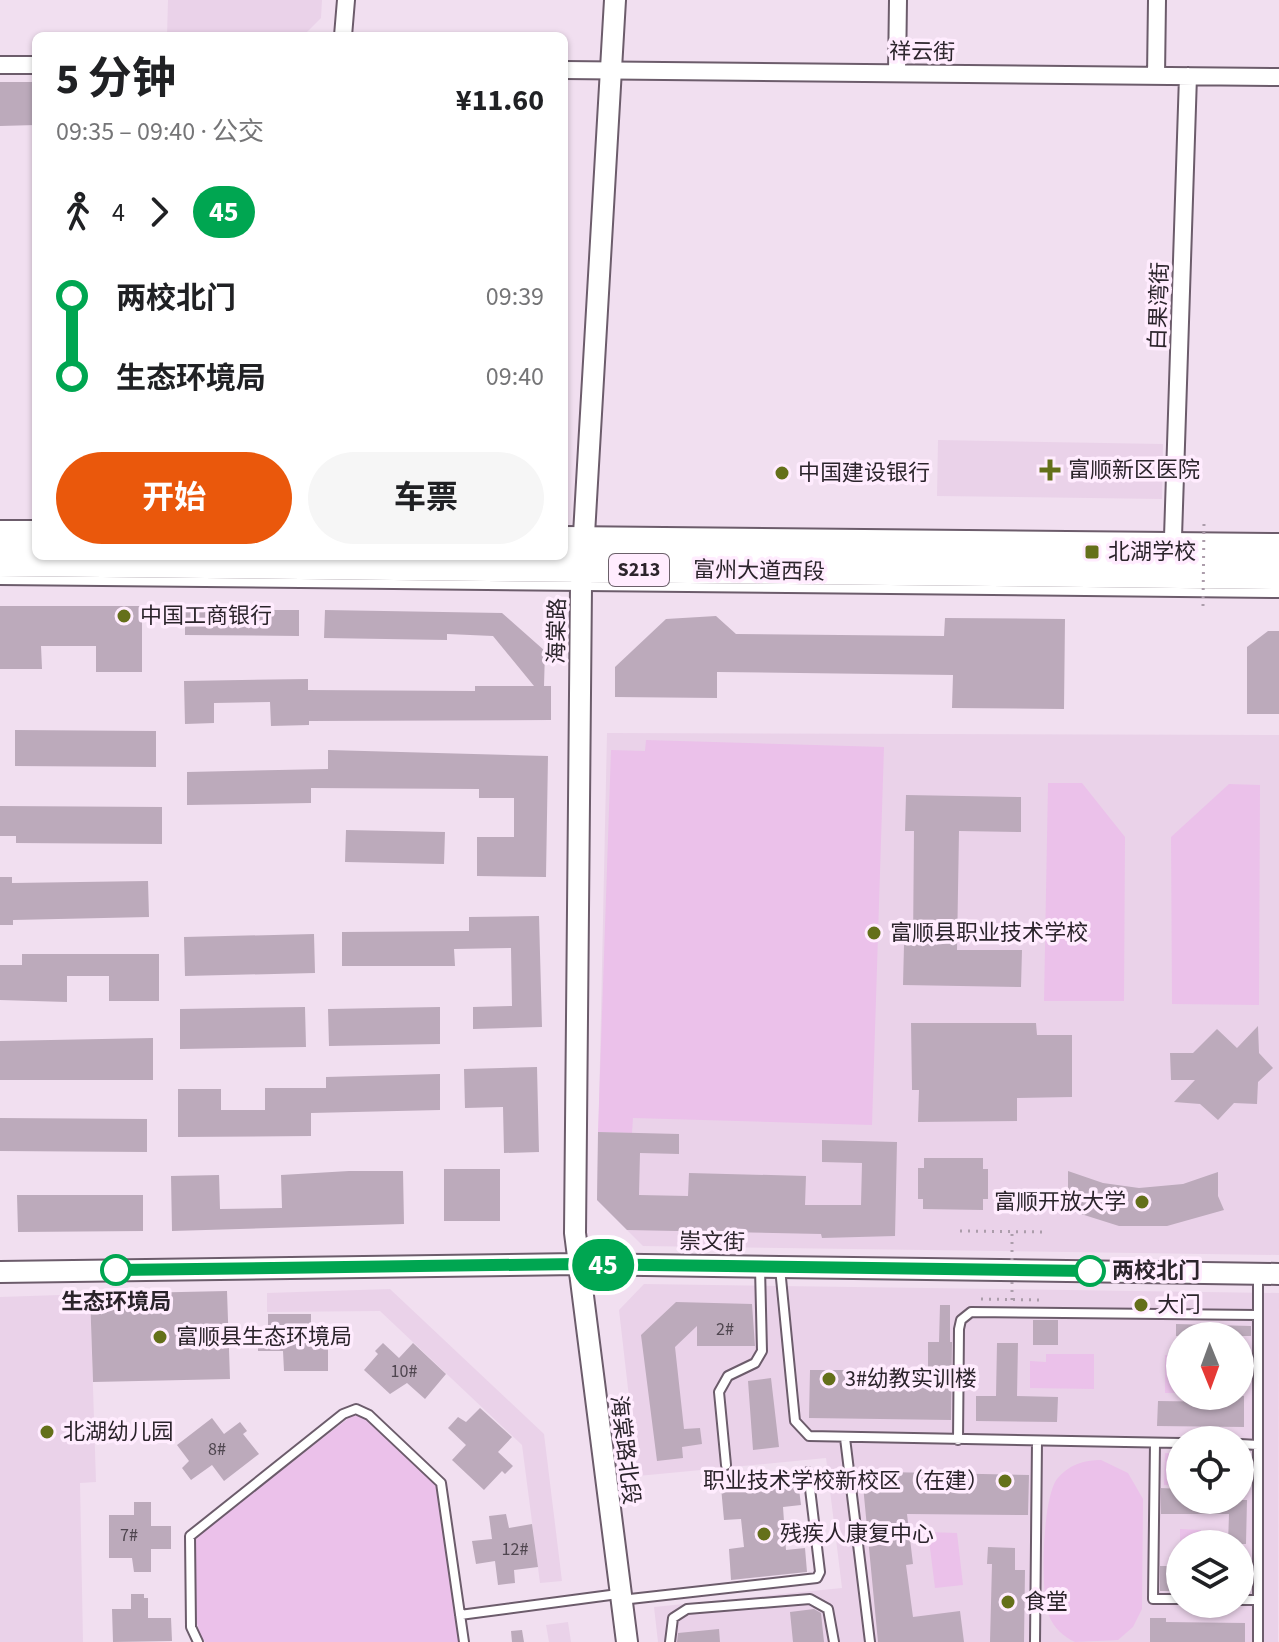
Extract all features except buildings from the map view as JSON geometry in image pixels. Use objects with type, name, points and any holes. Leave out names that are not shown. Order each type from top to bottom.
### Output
[{"type":"main road","points":[[0,541],[32,542]]},
{"type":"main road","name":"富州大道西段","points":[[577,552],[1279,554]]},
{"type":"main road","name":"富州大道西段","points":[[577,552],[1279,576]]},
{"type":"main road","name":"富州大道西段","points":[[0,563],[157,560]]},
{"type":"street","points":[[343,32],[346,0]]},
{"type":"street","name":"海棠路","points":[[577,1264],[577,552],[615,0]]},
{"type":"street","points":[[897,73],[898,0]]},
{"type":"street","points":[[1156,76],[1157,0]]},
{"type":"street","points":[[0,65],[32,65]]},
{"type":"street","name":"祥云街","points":[[568,70],[1279,77]]},
{"type":"street","name":"白果湾街","points":[[1173,537],[1188,76]]},
{"type":"street","name":"崇文街","points":[[0,1272],[577,1264],[1279,1274]]},
{"type":"street","name":"海棠路北段","points":[[577,1264],[627,1642]]},
{"type":"lane","points":[[0,525],[32,525]]},
{"type":"lane","points":[[577,552],[1173,537],[1279,538]]},
{"type":"lane","points":[[577,552],[1279,593]]},
{"type":"lane","points":[[0,580],[412,560]]},
{"type":"lane","points":[[770,1267],[796,1425],[809,1436],[1166,1443]]},
{"type":"lane","points":[[726,1465],[719,1392],[728,1376],[755,1363],[762,1351],[770,1267]]},
{"type":"lane","points":[[1258,1273],[1258,1642]]},
{"type":"lane","points":[[958,1440],[959,1329],[961,1320],[971,1312],[1258,1315]]},
{"type":"lane","points":[[198,1642],[191,1627],[190,1536],[343,1414],[356,1409],[369,1415],[441,1483],[464,1642]]},
{"type":"lane","points":[[845,1438],[870,1642]]},
{"type":"lane","points":[[1035,1642],[1037,1441]]},
{"type":"lane","points":[[1155,1443],[1153,1599],[1166,1599]]},
{"type":"lane","points":[[1254,1445],[1258,1445]]},
{"type":"lane","points":[[460,1615],[817,1578],[820,1572],[808,1472]]},
{"type":"lane","points":[[670,1642],[673,1618],[687,1609],[810,1599],[828,1609],[834,1642]]},
{"type":"path","points":[[1203,606],[1204,522]]},
{"type":"path","points":[[960,1231],[1045,1232]]},
{"type":"path","points":[[1012,1232],[1012,1300]]},
{"type":"path","points":[[981,1299],[1042,1300]]},
{"type":"shaded area","points":[[168,0],[322,0],[321,18],[307,32],[167,32]]},
{"type":"shaded area","name":"富顺新区医院","points":[[938,440],[1163,444],[1162,499],[937,496]]},
{"type":"shaded area","name":"富顺县职业技术学校","points":[[607,733],[1279,735],[1279,1255],[643,1246],[597,1200]]},
{"type":"shaded area","points":[[646,740],[884,747],[872,1125],[633,1118],[632,1133],[598,1132],[611,750],[645,751]]},
{"type":"shaded area","points":[[1048,783],[1082,783],[1125,837],[1124,1001],[1044,1001]]},
{"type":"shaded area","points":[[1229,784],[1260,785],[1259,1005],[1172,1004],[1171,837]]},
{"type":"shaded area","name":"职业技术学校新校区（在建）","points":[[644,1284],[1279,1293],[1278,1642],[658,1642],[654,1607],[842,1588],[826,1458],[638,1476],[619,1310]]},
{"type":"shaded area","points":[[390,1289],[544,1434],[562,1581],[540,1583],[522,1445],[380,1311],[267,1312],[267,1293]]},
{"type":"shaded area","points":[[90,1294],[96,1482],[80,1483],[83,1642],[0,1642],[0,1297]]},
{"type":"shaded area","points":[[1046,1354],[1094,1354],[1094,1389],[1030,1388],[1030,1361],[1046,1362]]},
{"type":"shaded area","points":[[361,1415],[436,1485],[460,1642],[205,1642],[194,1607],[193,1558],[197,1536],[351,1416]]},
{"type":"shaded area","points":[[1165,1453],[1166,1453],[1166,1485]]},
{"type":"shaded area","points":[[1101,1460],[1128,1473],[1143,1499],[1142,1609],[1133,1627],[1118,1640],[1075,1642],[1063,1635],[1054,1624],[1046,1604],[1044,1546],[1048,1506],[1061,1474],[1077,1464]]},
{"type":"shaded area","points":[[928,1532],[957,1533],[963,1585],[935,1588]]},
{"type":"shaded area","points":[[568,1622],[571,1642],[549,1642],[546,1625]]},
{"type":"bus line","name":"45","points":[[116,1270],[577,1264],[1090,1271]]},
{"type":"place","name":"富顺新区医院","points":[[1050,470]]},
{"type":"place","name":"中国建设银行","points":[[782,473]]},
{"type":"place","name":"北湖学校","points":[[1092,552]]},
{"type":"place","name":"中国工商银行","points":[[124,616]]},
{"type":"place","name":"富顺县职业技术学校","points":[[874,933]]},
{"type":"place","name":"富顺开放大学","points":[[1142,1202]]},
{"type":"place","name":"生态环境局","points":[[116,1270]]},
{"type":"place","name":"两校北门","points":[[1090,1271]]},
{"type":"place","name":"大门","points":[[1141,1305]]},
{"type":"place","name":"富顺县生态环境局","points":[[160,1337]]},
{"type":"place","name":"3#幼教实训楼","points":[[829,1379]]},
{"type":"place","name":"北湖幼儿园","points":[[47,1432]]},
{"type":"place","name":"职业技术学校新校区（在建）","points":[[1005,1481]]},
{"type":"place","name":"残疾人康复中心","points":[[764,1534]]},
{"type":"place","name":"食堂","points":[[1008,1602]]}]
